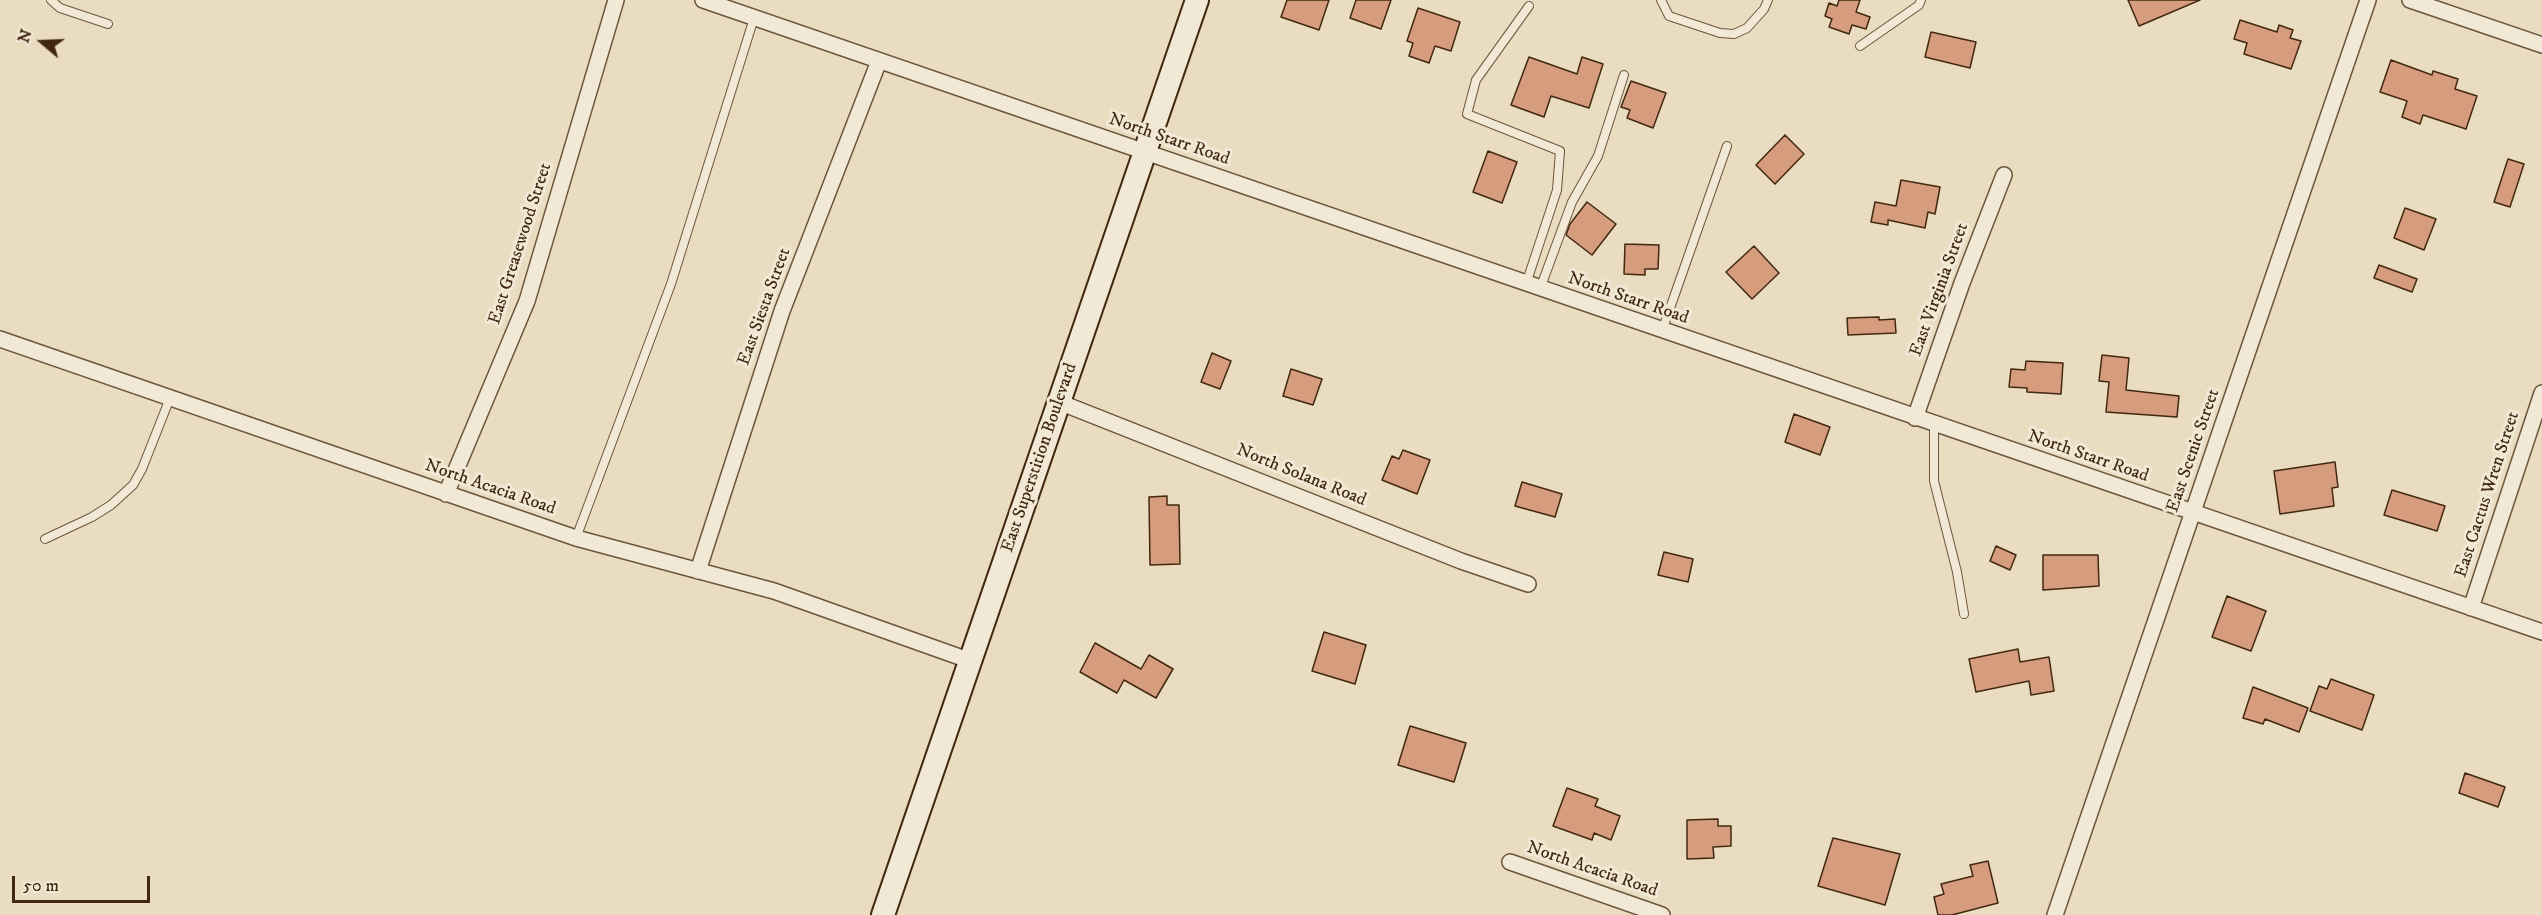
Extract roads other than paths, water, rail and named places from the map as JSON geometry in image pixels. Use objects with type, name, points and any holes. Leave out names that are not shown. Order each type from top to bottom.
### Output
[{"type":"main road","name":"East Superstition Boulevard","points":[[883,915],[1197,0]]},
{"type":"street","name":"East Greasewood Street","points":[[446,494],[527,301],[616,0]]},
{"type":"street","name":"North Starr Road","points":[[702,0],[2542,632]]},
{"type":"street","name":"East Scenic Street","points":[[2055,915],[2368,0]]},
{"type":"street","points":[[2410,0],[2542,45]]},
{"type":"street","name":"East Siesta Street","points":[[698,571],[782,311],[879,60]]},
{"type":"street","name":"East Virginia Street","points":[[1915,418],[1962,283],[2004,175]]},
{"type":"street","name":"North Acacia Road","points":[[0,339],[576,538],[774,591],[971,661]]},
{"type":"street","name":"East Cactus Wren Street","points":[[2471,608],[2542,393]]},
{"type":"street","name":"North Solana Road","points":[[1059,402],[1461,561],[1528,584]]},
{"type":"street","name":"North Acacia Road","points":[[1510,862],[1662,915]]},
{"type":"lane","points":[[51,0],[60,8],[108,24]]},
{"type":"lane","points":[[1661,0],[1670,16],[1720,33],[1734,34],[1747,28],[1764,9],[1768,0]]},
{"type":"lane","points":[[1860,46],[1918,5],[1921,0]]},
{"type":"lane","points":[[1529,6],[1476,80],[1467,114],[1560,151],[1557,190],[1533,286]]},
{"type":"lane","points":[[576,538],[671,284],[754,18]]},
{"type":"lane","points":[[1533,286],[1572,202],[1598,156],[1624,75]]},
{"type":"lane","points":[[1662,331],[1727,146]]},
{"type":"lane","points":[[45,539],[92,517],[111,505],[133,485],[142,469],[170,398]]},
{"type":"lane","points":[[1934,425],[1934,481],[1957,572],[1964,614]]}]
